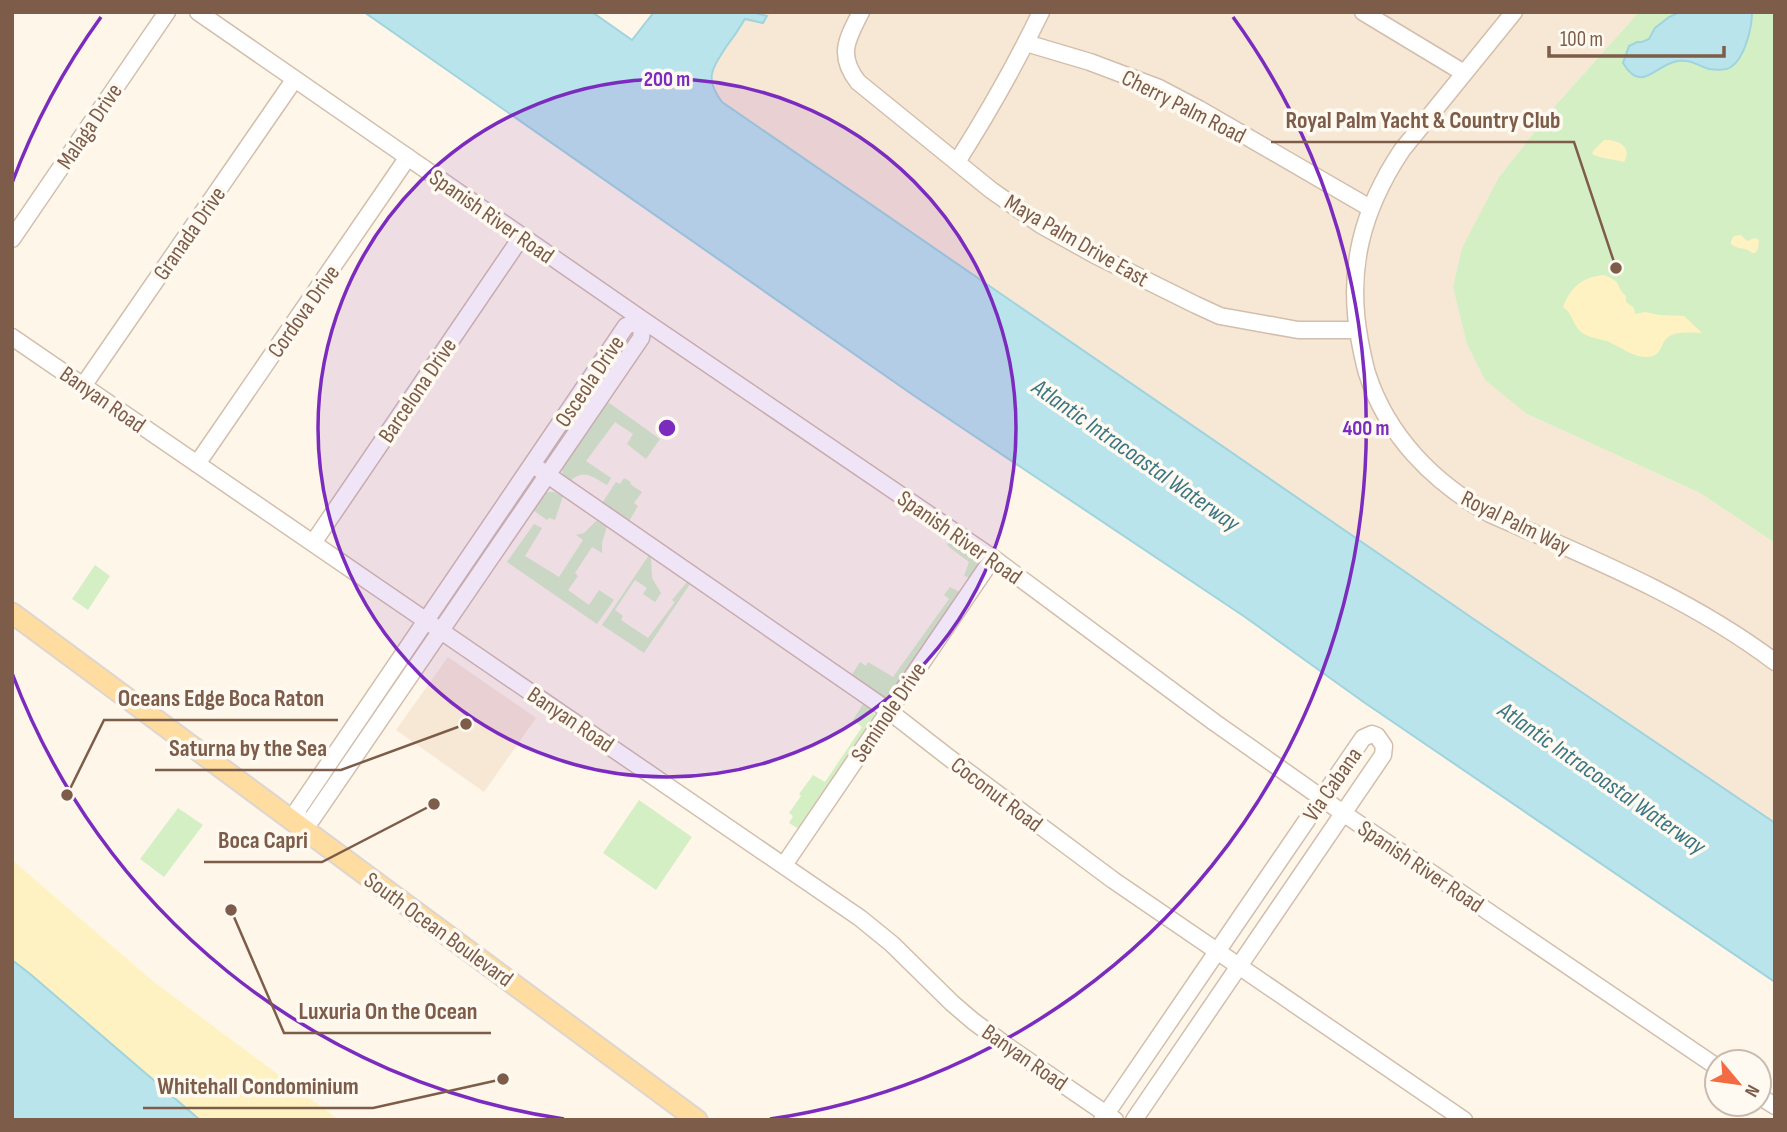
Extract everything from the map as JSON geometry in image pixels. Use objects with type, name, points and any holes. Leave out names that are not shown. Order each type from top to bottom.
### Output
[{"type":"main road","name":"South Ocean Boulevard","points":[[12,613],[697,1120]]},
{"type":"street","name":"Malaga Drive","points":[[12,239],[167,12]]},
{"type":"street","name":"Spanish River Road","points":[[198,12],[993,558],[1061,611],[1321,798],[1703,1057]]},
{"type":"street","name":"Maya Palm Drive East","points":[[861,12],[845,48],[850,72],[858,82],[991,190],[1041,225],[1095,255],[1220,316],[1298,330],[1358,330]]},
{"type":"street","points":[[957,162],[989,111],[1041,12]]},
{"type":"street","points":[[1363,12],[1465,72]]},
{"type":"street","name":"Royal Palm Way","points":[[1514,12],[1402,150],[1387,172],[1370,208],[1357,256],[1354,282],[1354,308],[1366,371],[1381,407],[1410,450],[1427,469],[1468,502],[1689,606],[1775,662]]},
{"type":"street","name":"Cherry Palm Road","points":[[1026,43],[1090,62],[1159,88],[1370,208]]},
{"type":"street","name":"Granada Drive","points":[[83,386],[294,80]]},
{"type":"street","name":"Cordova Drive","points":[[197,464],[408,157]]},
{"type":"street","name":"Barcelona Drive","points":[[313,543],[522,236]]},
{"type":"street","name":"Osceola Drive","points":[[643,320],[641,338],[312,819],[297,824],[301,803],[626,326],[643,320]]},
{"type":"street","name":"Banyan Road","points":[[12,337],[860,918],[892,944],[973,1021],[1108,1118]]},
{"type":"street","name":"Coconut Road","points":[[533,465],[889,711],[1113,880],[1464,1120]]},
{"type":"street","name":"Seminole Drive","points":[[784,865],[993,558]]},
{"type":"street","name":"Via Cabana","points":[[1108,1118],[1217,951],[1363,738],[1372,734],[1377,737],[1384,746],[1382,755],[1135,1120]]},
{"type":"shaded area","points":[[752,12],[1639,12],[1554,107],[1499,177],[1527,414],[1700,493],[1775,543],[1775,823],[722,102],[711,81],[713,66],[745,19],[763,23],[766,16]]},
{"type":"shaded area","points":[[448,657],[536,718],[484,792],[396,730]]},
{"type":"green space","points":[[1639,12],[1775,12],[1775,543],[1700,493],[1527,414],[1485,380],[1467,344],[1453,287],[1462,248],[1499,177],[1554,107]]},
{"type":"green space","points":[[627,339],[631,341],[547,459],[547,456]]},
{"type":"green space","points":[[605,400],[660,439],[646,459],[627,444],[633,434],[615,422],[586,461],[611,478],[607,485],[583,474],[569,482],[563,474],[563,464]]},
{"type":"green space","points":[[624,478],[642,492],[634,503],[638,506],[628,523],[602,503],[616,482],[620,484]]},
{"type":"green space","points":[[526,486],[530,488],[444,613],[443,612]]},
{"type":"green space","points":[[554,492],[563,496],[555,520],[547,520],[533,510],[544,493]]},
{"type":"green space","points":[[596,521],[607,526],[602,553],[592,547],[575,573],[578,576],[568,590],[589,605],[599,590],[614,600],[597,624],[507,562],[534,524],[542,528],[525,556],[559,577],[583,540],[576,535],[584,533]]},
{"type":"green space","points":[[950,540],[955,540],[976,555],[978,567],[972,578],[964,576],[969,562],[949,547],[947,544]]},
{"type":"green space","points":[[649,555],[652,578],[661,593],[655,602],[643,594],[647,588],[635,580],[615,610],[623,616],[621,620],[648,638],[675,602],[672,600],[687,582],[690,584],[644,653],[602,625]]},
{"type":"green space","points":[[95,565],[110,576],[88,610],[72,599]]},
{"type":"green space","points":[[950,587],[962,593],[891,697],[884,699],[851,676],[860,662],[866,666],[868,662],[893,677],[949,599],[944,595]]},
{"type":"green space","points":[[422,638],[426,639],[308,812],[306,811]]},
{"type":"green space","points":[[863,704],[874,712],[875,717],[801,829],[797,828],[789,823],[793,816],[789,813],[801,796],[799,794],[813,775],[825,782],[862,727],[853,720]]},
{"type":"green space","points":[[639,800],[692,837],[656,890],[603,853]]},
{"type":"green space","points":[[178,808],[203,825],[164,877],[140,859]]},
{"type":"sand","points":[[1604,140],[1623,145],[1627,152],[1624,162],[1592,154]]},
{"type":"sand","points":[[1741,235],[1747,241],[1755,238],[1759,240],[1755,253],[1731,244],[1734,236]]},
{"type":"sand","points":[[1604,275],[1617,282],[1635,314],[1645,312],[1684,316],[1702,333],[1673,334],[1665,340],[1656,354],[1647,357],[1635,355],[1607,341],[1584,334],[1563,307],[1578,284]]},
{"type":"sand","points":[[12,860],[154,982],[339,1120],[12,1120]]},
{"type":"water","name":"Atlantic Intracoastal Waterway","points":[[364,12],[592,12],[632,40],[654,12],[752,12],[767,16],[763,23],[745,19],[717,62],[712,80],[716,94],[722,102],[1775,823],[1775,982],[1365,703],[1245,617],[913,395]]},
{"type":"water","points":[[1680,12],[1752,12],[1747,42],[1736,63],[1729,68],[1717,70],[1678,61],[1649,75],[1636,77],[1623,63],[1629,46],[1649,39],[1655,28]]},
{"type":"water","points":[[12,960],[29,973],[200,1120],[12,1120]]},
{"type":"place","name":"Royal Palm Yacht & Country Club","points":[[1616,268]]},
{"type":"place","name":"Saturna by the Sea","points":[[466,724]]},
{"type":"place","name":"Oceans Edge Boca Raton","points":[[67,795]]},
{"type":"place","name":"Boca Capri","points":[[434,804]]},
{"type":"place","name":"Luxuria On the Ocean","points":[[231,910]]},
{"type":"place","name":"Whitehall Condominium","points":[[503,1079]]}]
